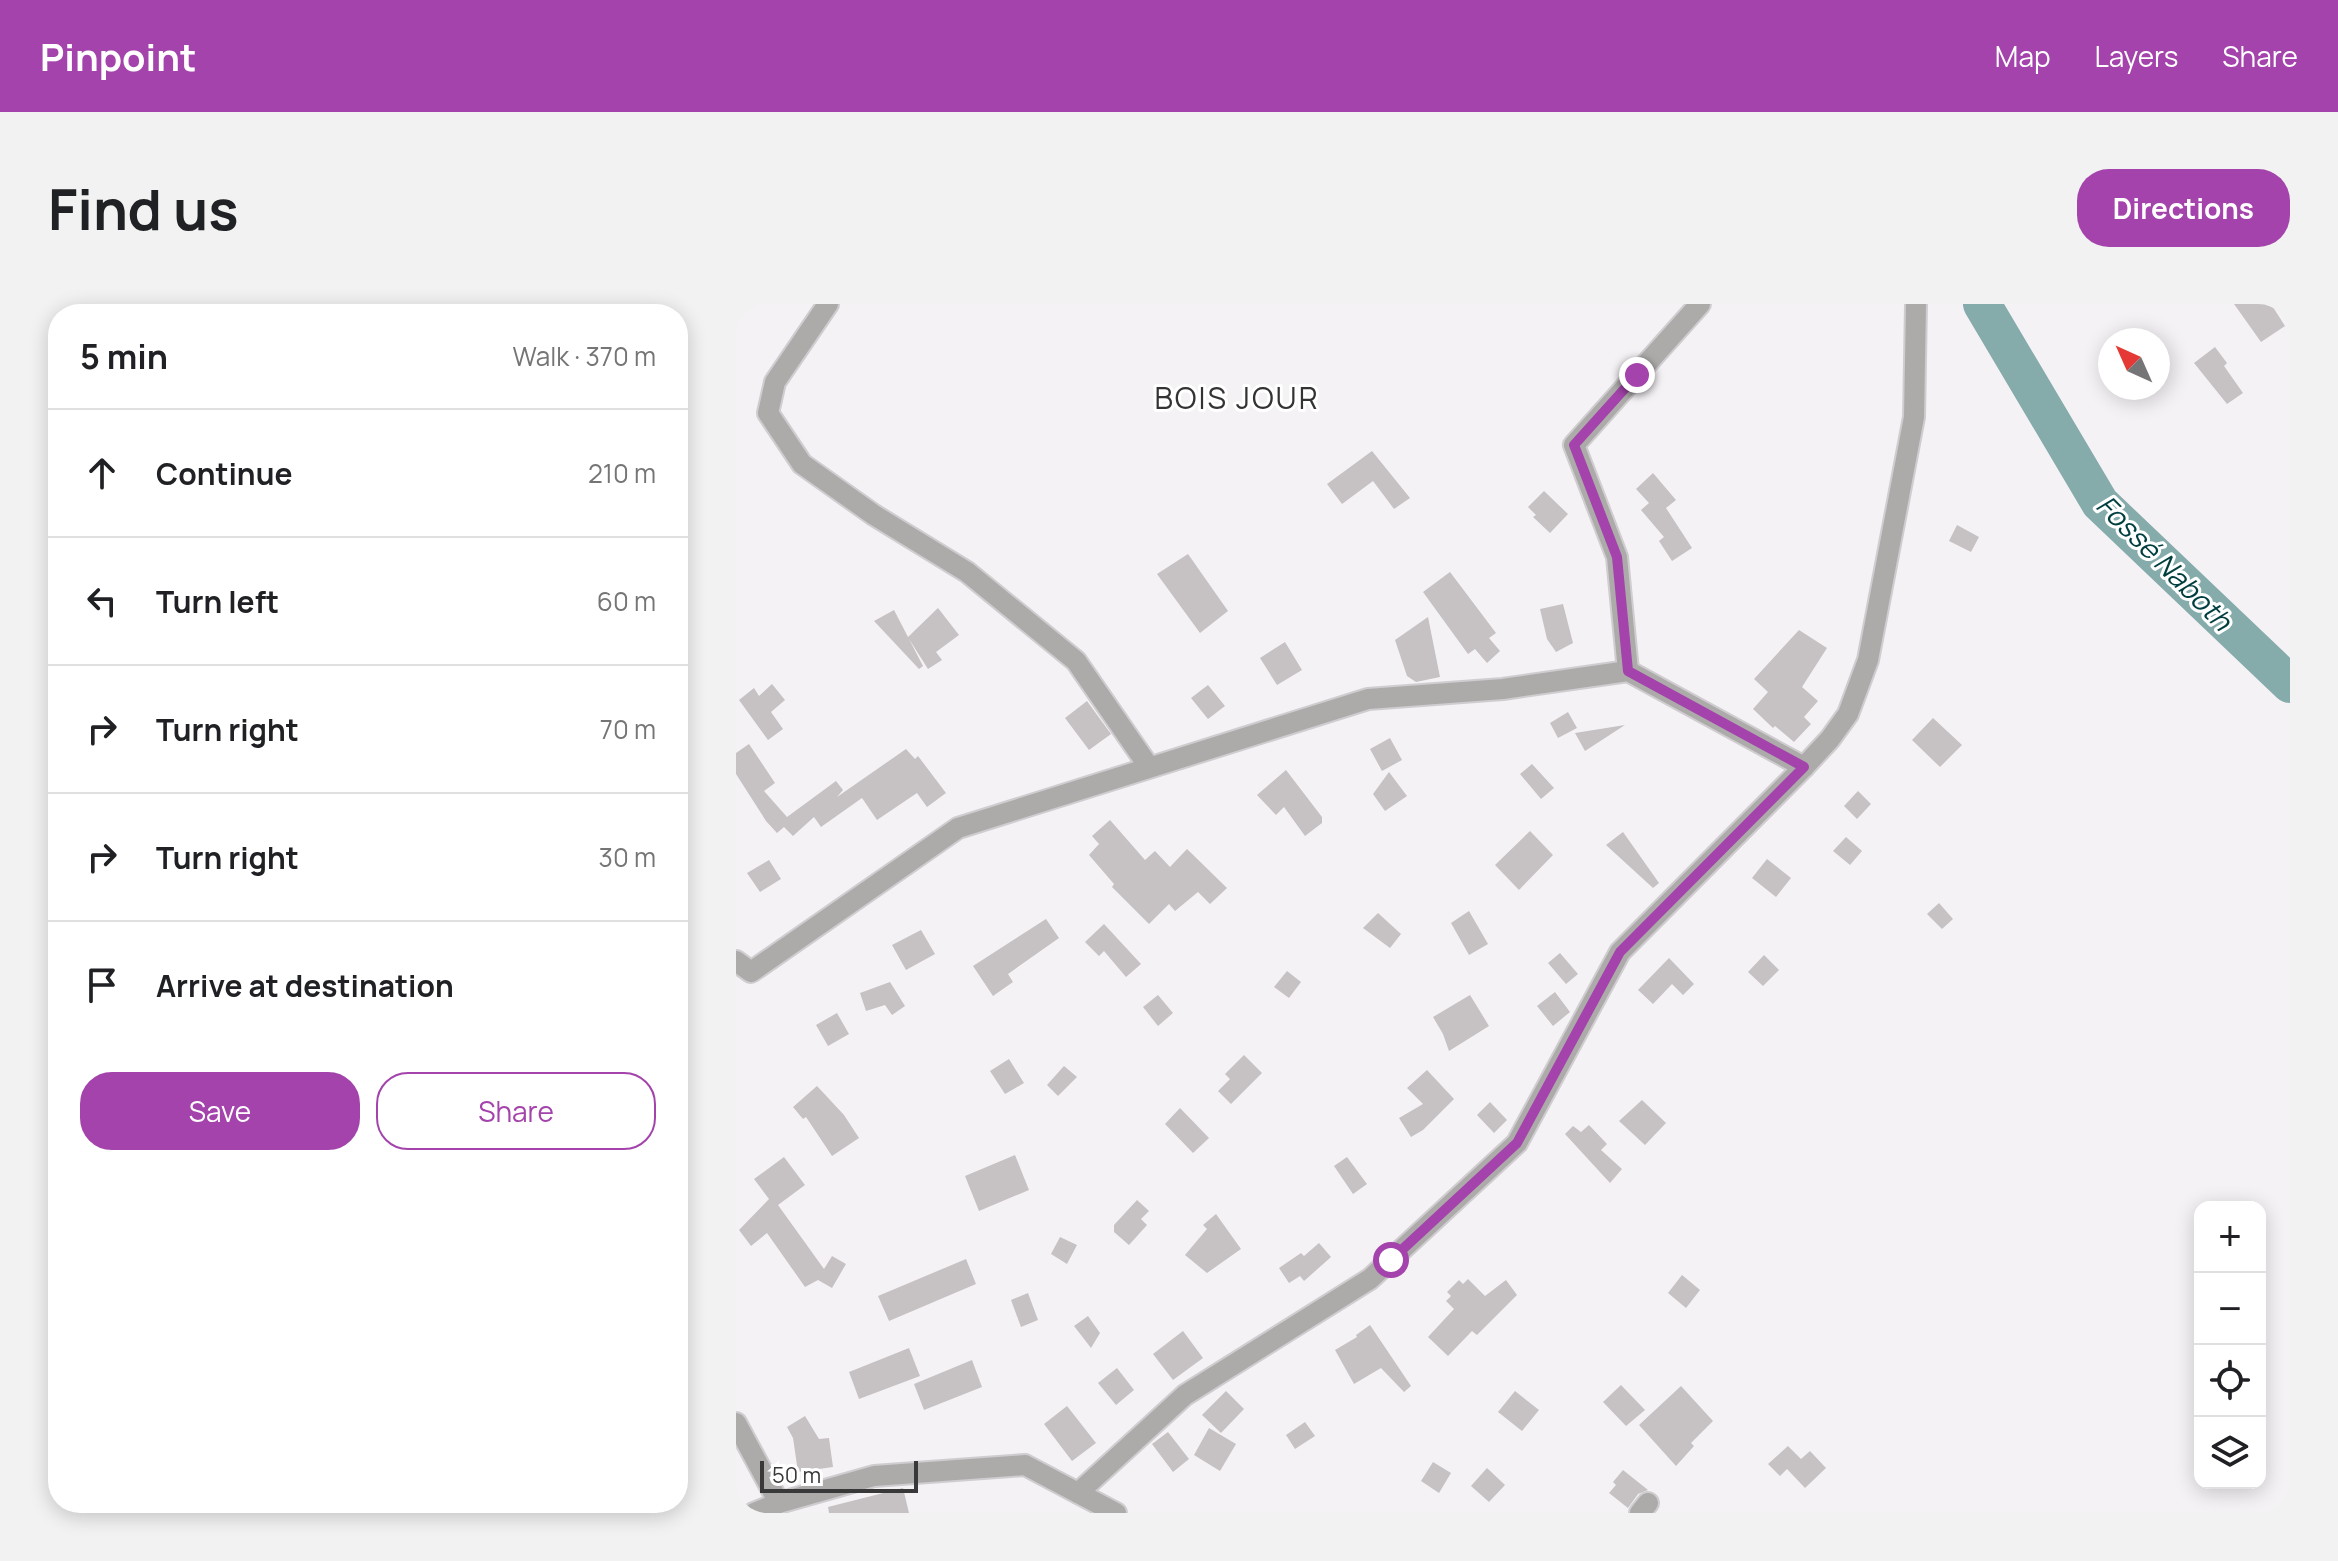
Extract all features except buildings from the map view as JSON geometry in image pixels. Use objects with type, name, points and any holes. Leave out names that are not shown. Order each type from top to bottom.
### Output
[{"type":"street","points":[[828,304],[775,382],[768,413],[802,464],[874,515],[967,572],[1076,661],[1149,767]]},
{"type":"street","points":[[1628,671],[1617,557],[1574,445],[1700,304]]},
{"type":"street","points":[[1078,1493],[1185,1395],[1370,1279],[1517,1143],[1620,952],[1804,767],[1848,714],[1868,660],[1914,417],[1916,304]]},
{"type":"street","points":[[736,961],[751,972],[958,828],[1368,699],[1503,689],[1628,671],[1804,767]]},
{"type":"street","points":[[736,1423],[779,1503]]},
{"type":"street","points":[[754,1513],[874,1476],[1025,1465],[1116,1513]]},
{"type":"waterway","name":"Fossé Naboth","points":[[1982,304],[2100,503],[2290,684]]},
{"type":"district","name":"BOIS JOUR","points":[[1237,397]]},
{"type":"route","points":[[1391,1260],[1517,1143],[1620,952],[1804,767],[1628,671],[1617,557],[1574,445],[1637,375]]}]
